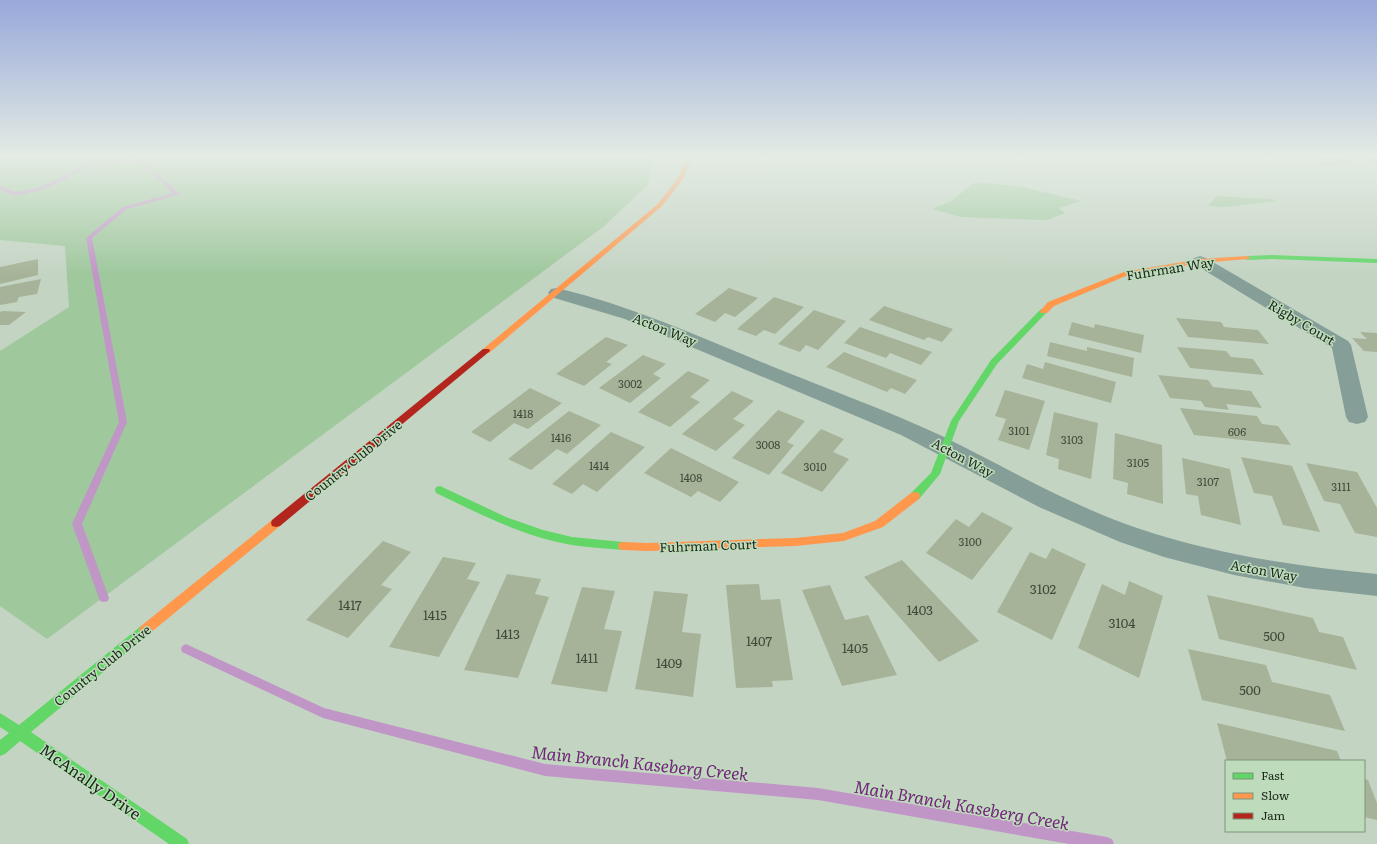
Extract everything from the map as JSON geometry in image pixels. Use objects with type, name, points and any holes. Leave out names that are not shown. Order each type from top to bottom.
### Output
[{"type":"street","name":"Country Club Drive","points":[[0,749],[557,293],[660,205],[667,196]]},
{"type":"street","name":"Fuhrman Way","points":[[945,447],[955,421],[994,362],[1051,304],[1124,274],[1200,261],[1272,257],[1377,261]]},
{"type":"street","name":"Rigby Court","points":[[1200,261],[1341,345],[1357,417]]},
{"type":"street","name":"Acton Way","points":[[557,293],[631,315],[909,430],[945,447],[1033,494],[1096,523],[1152,543],[1210,560],[1269,572],[1323,580],[1377,585]]},
{"type":"street","name":"Fuhrman Court","points":[[440,490],[496,517],[542,534],[589,544],[647,547],[794,542],[844,537],[879,524],[910,501],[936,474],[945,447]]},
{"type":"street","name":"McAnally Drive","points":[[0,719],[182,844]]},
{"type":"green space","points":[[0,196],[636,196],[603,227],[47,639],[0,606],[0,351],[69,307],[65,246],[0,240]]},
{"type":"green space","points":[[957,196],[1062,196],[1081,201],[1059,208],[1065,213],[1047,220],[961,217],[932,209],[951,201]]},
{"type":"green space","points":[[1216,196],[1270,199],[1277,201],[1225,207],[1208,206]]},
{"type":"building","points":[[38,259],[38,275],[0,284],[0,267]]},
{"type":"building","points":[[41,279],[37,294],[19,297],[17,302],[0,305],[0,287]]},
{"type":"building","points":[[729,288],[758,298],[735,317],[725,313],[715,322],[695,314]]},
{"type":"building","points":[[774,297],[804,307],[775,334],[764,330],[756,336],[737,329]]},
{"type":"building","points":[[884,306],[953,329],[942,342],[928,337],[924,340],[869,320]]},
{"type":"building","points":[[814,310],[846,321],[818,350],[806,345],[800,352],[778,344]]},
{"type":"building","points":[[0,312],[26,312],[9,325],[0,325]]},
{"type":"building","points":[[1176,318],[1221,322],[1224,327],[1258,330],[1269,344],[1188,337]]},
{"type":"building","points":[[1072,322],[1094,328],[1095,324],[1144,335],[1141,353],[1068,335]]},
{"type":"building","points":[[860,327],[932,352],[921,365],[890,353],[886,358],[844,343]]},
{"type":"building","points":[[1360,332],[1377,333],[1377,352],[1364,351],[1352,338],[1367,339]]},
{"type":"building","points":[[606,337],[628,345],[606,362],[612,364],[584,386],[556,374]]},
{"type":"building","points":[[1050,342],[1087,351],[1087,347],[1134,358],[1132,377],[1047,356]]},
{"type":"building","points":[[1177,347],[1226,351],[1231,357],[1253,359],[1264,375],[1190,368]]},
{"type":"building","points":[[844,352],[917,380],[905,394],[891,388],[887,392],[826,367]]},
{"type":"building","points":[[643,355],[666,364],[653,374],[661,378],[630,403],[599,388]]},
{"type":"building","points":[[1045,362],[1116,382],[1111,403],[1022,378],[1027,364],[1043,369]]},
{"type":"building","points":[[688,371],[710,380],[690,397],[700,402],[670,427],[638,412]]},
{"type":"building","points":[[1158,375],[1208,380],[1213,387],[1251,391],[1262,408],[1226,404],[1229,410],[1205,407],[1201,401],[1170,398]]},
{"type":"building","points":[[530,388],[562,403],[528,429],[514,423],[490,442],[471,432]]},
{"type":"building","points":[[1005,390],[1045,401],[1029,450],[998,440],[1006,419],[995,416]]},
{"type":"building","points":[[732,391],[754,401],[733,419],[745,425],[716,451],[682,434]]},
{"type":"building","points":[[1180,408],[1257,416],[1262,424],[1278,426],[1291,445],[1194,435]]},
{"type":"building","points":[[778,410],[805,421],[787,442],[794,445],[769,475],[732,458]]},
{"type":"building","points":[[569,411],[601,425],[567,454],[557,449],[531,470],[508,459]]},
{"type":"building","points":[[1054,412],[1098,423],[1091,479],[1058,469],[1059,459],[1046,455]]},
{"type":"building","points":[[821,429],[844,439],[833,452],[849,459],[822,492],[781,473]]},
{"type":"building","points":[[611,432],[645,447],[597,492],[583,484],[572,494],[552,484]]},
{"type":"building","points":[[1115,433],[1162,445],[1163,504],[1127,494],[1128,483],[1113,479]]},
{"type":"building","points":[[671,448],[739,482],[720,502],[698,491],[691,497],[644,473]]},
{"type":"building","points":[[1241,457],[1292,466],[1320,532],[1283,525],[1272,496],[1254,493]]},
{"type":"building","points":[[1182,458],[1230,469],[1241,525],[1201,515],[1198,496],[1186,494]]},
{"type":"building","points":[[1306,463],[1357,472],[1377,508],[1377,537],[1355,533],[1340,504],[1324,501]]},
{"type":"building","points":[[982,512],[1013,528],[972,580],[926,553],[956,519],[969,527]]},
{"type":"building","points":[[383,541],[411,552],[381,585],[392,589],[348,638],[306,620]]},
{"type":"building","points":[[1052,548],[1086,564],[1052,640],[997,612],[1030,552],[1046,559]]},
{"type":"building","points":[[443,557],[476,563],[467,579],[480,582],[439,657],[389,647]]},
{"type":"building","points":[[902,560],[979,641],[939,662],[864,577]]},
{"type":"building","points":[[507,574],[541,579],[535,594],[549,597],[518,678],[464,670]]},
{"type":"building","points":[[1129,581],[1163,596],[1139,678],[1078,648],[1102,584],[1125,595]]},
{"type":"building","points":[[759,584],[761,600],[780,599],[793,680],[772,681],[773,687],[736,688],[726,585]]},
{"type":"building","points":[[830,585],[845,620],[868,615],[897,675],[842,686],[802,590]]},
{"type":"building","points":[[582,587],[615,591],[604,629],[622,631],[607,692],[551,684]]},
{"type":"building","points":[[654,591],[688,594],[682,632],[701,634],[693,697],[635,689]]},
{"type":"building","points":[[1207,595],[1313,618],[1319,632],[1343,637],[1357,670],[1219,639]]},
{"type":"building","points":[[1188,649],[1266,665],[1272,682],[1330,695],[1345,731],[1202,700]]},
{"type":"building","points":[[1217,723],[1337,751],[1341,760],[1227,760]]},
{"type":"building","points":[[1365,779],[1368,780],[1377,803],[1377,820],[1365,817]]},
{"type":"waterway","name":"Main Branch Kaseberg Creek","points":[[104,598],[77,524],[123,422],[89,238],[125,208],[168,196]]},
{"type":"waterway","name":"Main Branch Kaseberg Creek","points":[[186,649],[323,713],[545,770],[818,794],[1107,844]]},
{"type":"traffic: fast","points":[[1247,258],[1272,257],[1377,261]]},
{"type":"traffic: fast","points":[[915,496],[935,474],[955,421],[994,362],[1044,311]]},
{"type":"traffic: fast","points":[[440,490],[477,508],[542,534],[572,541],[623,546]]},
{"type":"traffic: fast","points":[[0,749],[145,630]]},
{"type":"traffic: fast","points":[[0,719],[182,844]]},
{"type":"traffic: slow","points":[[486,351],[660,205],[667,196]]},
{"type":"traffic: slow","points":[[1044,311],[1051,304],[1124,274],[1200,261],[1247,258]]},
{"type":"traffic: slow","points":[[623,546],[647,547],[795,542],[844,537],[879,524],[915,496]]},
{"type":"traffic: slow","points":[[145,630],[276,523]]},
{"type":"traffic: jam","points":[[276,523],[486,351]]}]
